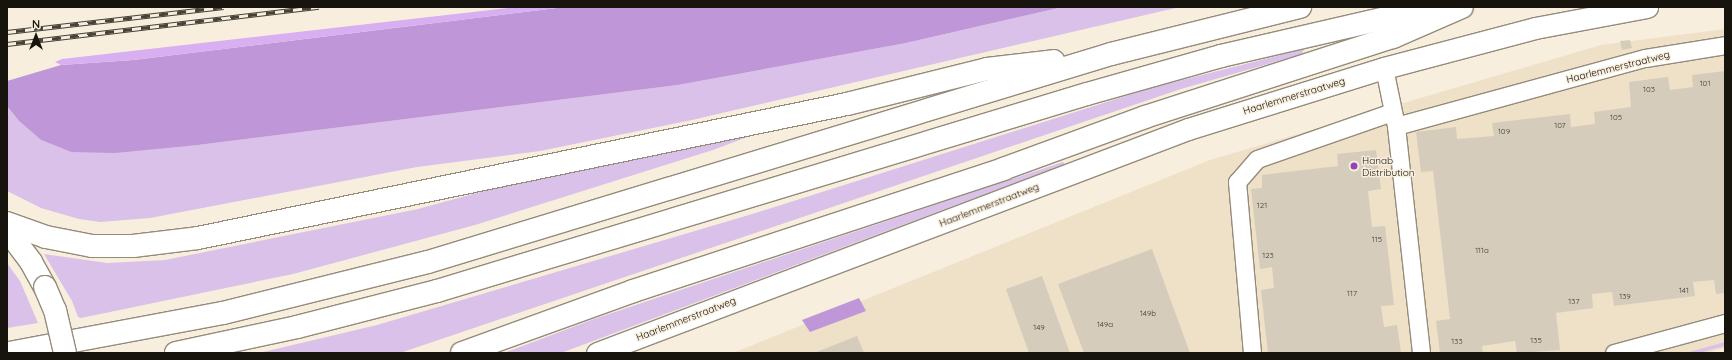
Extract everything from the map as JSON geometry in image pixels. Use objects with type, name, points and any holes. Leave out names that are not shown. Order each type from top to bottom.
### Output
[{"type":"highway","points":[[9,353],[223,313],[428,262],[1111,54],[1300,7]]},
{"type":"highway","points":[[176,353],[297,327],[438,291],[1087,94],[1221,56],[1433,7]]},
{"type":"highway","points":[[462,353],[633,291],[1003,169],[1145,117],[1393,37],[1462,7]]},
{"type":"highway","points":[[7,223],[46,236],[92,246],[133,246],[198,238],[847,104],[987,69],[1111,54]]},
{"type":"highway","points":[[7,230],[31,262],[45,287],[55,310],[65,353]]},
{"type":"main road","name":"Haarlemmerstraatweg","points":[[597,353],[1188,129],[1384,68],[1535,28],[1647,7]]},
{"type":"lane","name":"Haarlemmerstraatweg","points":[[1252,353],[1237,182],[1257,159],[1394,119],[1645,58],[1725,45]]},
{"type":"lane","points":[[1384,68],[1394,119],[1421,353]]},
{"type":"lane","points":[[1614,353],[1725,323]]},
{"type":"shaded area","points":[[516,7],[565,7],[133,60],[61,65],[55,62],[62,59]]},
{"type":"shaded area","points":[[565,7],[1063,7],[906,43],[678,85],[198,145],[115,153],[71,152],[41,140],[19,121],[7,106],[7,81],[61,65],[133,60]]},
{"type":"shaded area","points":[[1063,7],[1180,7],[692,120],[540,151],[417,167],[150,218],[100,222],[79,219],[41,208],[7,191],[7,106],[19,121],[41,140],[71,152],[198,145],[678,85],[906,43]]},
{"type":"shaded area","points":[[1725,29],[1725,348],[1705,353],[733,353],[1210,160],[1601,45]]},
{"type":"shaded area","points":[[1304,49],[1302,54],[1181,89],[400,353],[259,353],[377,325],[749,215],[1151,88]]},
{"type":"shaded area","points":[[792,120],[713,150],[475,225],[293,274],[81,318],[78,317],[72,301],[44,254],[107,263],[165,260],[418,209],[599,160]]},
{"type":"shaded area","points":[[1063,162],[1065,164],[561,353],[504,353],[594,319]]},
{"type":"shaded area","points":[[7,263],[20,281],[38,323],[7,328]]},
{"type":"shaded area","points":[[859,298],[866,311],[810,332],[802,320]]},
{"type":"shaded area","points":[[1725,342],[1725,346],[1699,353],[1686,353]]},
{"type":"building","points":[[1630,40],[1632,48],[1622,50],[1620,41]]},
{"type":"building","points":[[1725,71],[1725,293],[1716,294],[1714,280],[1693,282],[1695,296],[1614,306],[1612,292],[1592,294],[1593,308],[1556,313],[1560,350],[1517,353],[1515,341],[1482,346],[1483,353],[1440,353],[1436,321],[1450,319],[1433,171],[1421,172],[1416,132],[1456,127],[1457,139],[1494,136],[1492,123],[1570,114],[1571,127],[1595,124],[1594,112],[1631,107],[1629,82],[1668,77],[1670,90],[1693,87],[1692,75]]},
{"type":"building","points":[[1376,150],[1381,189],[1368,191],[1372,227],[1385,226],[1394,305],[1381,306],[1384,327],[1397,325],[1401,353],[1268,353],[1261,290],[1274,288],[1272,267],[1260,269],[1251,189],[1262,188],[1262,175],[1338,166],[1337,154]]},
{"type":"building","points":[[1152,249],[1190,353],[1084,353],[1058,284]]},
{"type":"building","points":[[1042,276],[1070,353],[1029,353],[1006,289]]},
{"type":"building","points":[[857,336],[864,353],[814,353]]},
{"type":"railway","points":[[7,32],[224,7]]},
{"type":"railway","points":[[7,44],[319,7]]},
{"type":"place","name":"Hanab Distribution","points":[[1354,166]]}]
